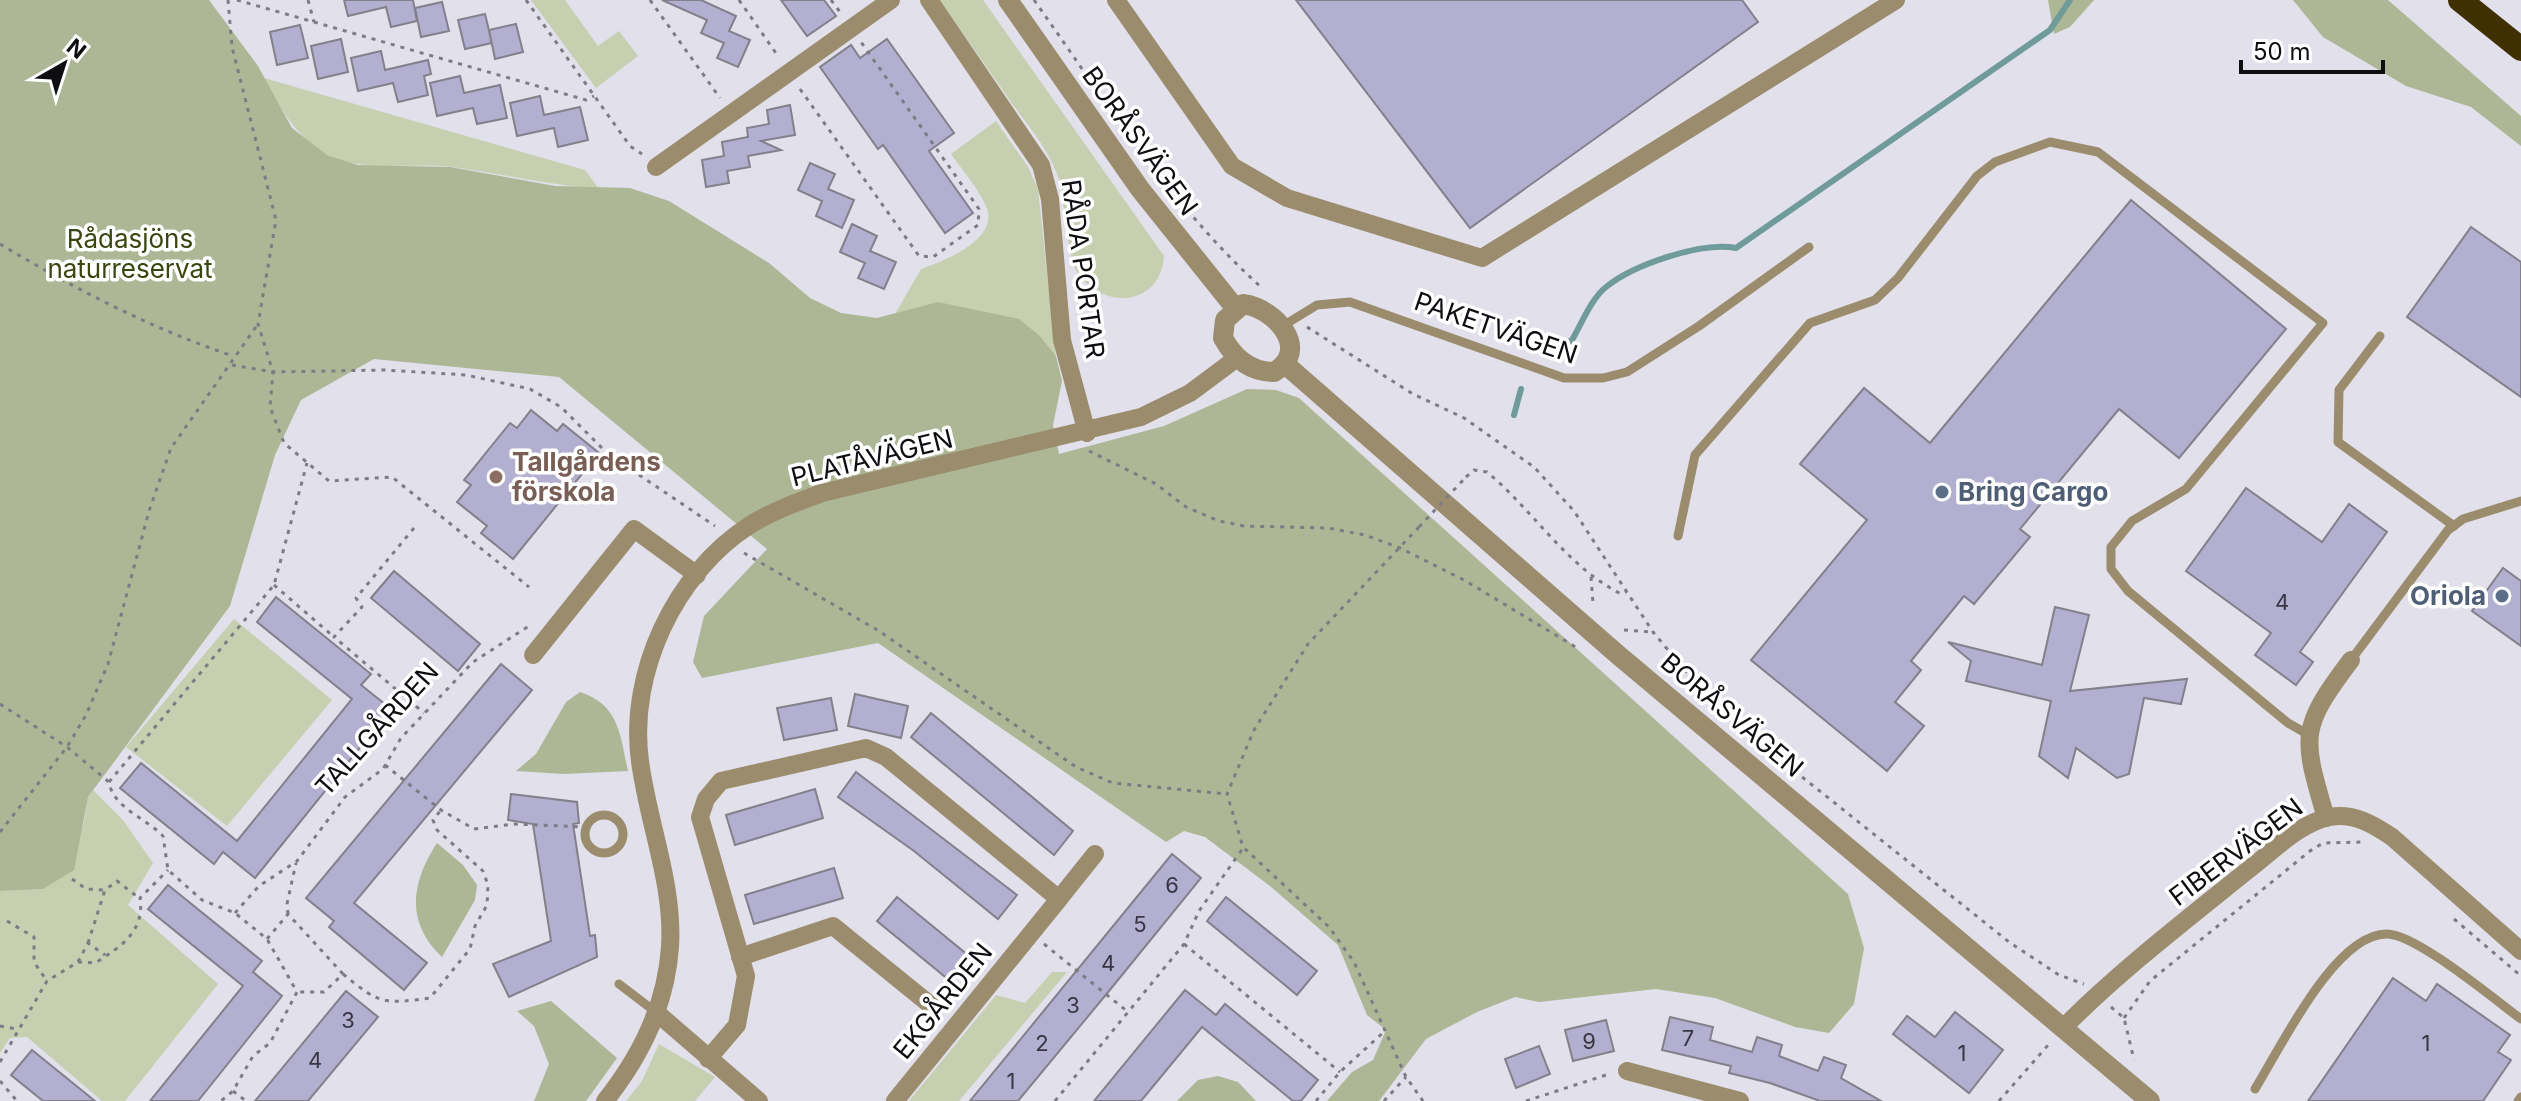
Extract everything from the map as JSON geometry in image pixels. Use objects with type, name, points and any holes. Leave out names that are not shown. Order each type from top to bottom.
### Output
[{"type":"highway","points":[[2460,0],[2521,49]]},
{"type":"street","points":[[656,167],[891,0]]},
{"type":"street","name":"RÅDA PORTAR","points":[[929,0],[1041,165],[1050,199],[1062,340],[1087,433]]},
{"type":"street","name":"BORÅSVÄGEN","points":[[1008,0],[1140,189],[1236,309]]},
{"type":"street","points":[[1116,0],[1232,166],[1287,198],[1482,258],[1896,0]]},
{"type":"street","points":[[1243,304],[1288,322],[1291,344],[1285,364],[1274,372],[1264,372],[1237,358],[1223,338],[1222,327],[1243,304]]},
{"type":"street","name":"PLATÅVÄGEN","points":[[605,1101],[640,1052],[657,1013],[670,948],[670,923],[640,761],[640,707],[655,644],[673,607],[697,575],[749,526],[787,506],[822,493],[1067,438],[1141,417],[1190,393],[1237,358]]},
{"type":"street","name":"BORÅSVÄGEN","points":[[1285,364],[1617,654],[2065,1026],[2150,1101]]},
{"type":"street","points":[[533,655],[634,529],[697,575]]},
{"type":"street","points":[[2326,818],[2308,752],[2309,735],[2317,707],[2351,660]]},
{"type":"street","points":[[708,1059],[737,1025],[746,976],[700,817],[706,799],[721,781],[866,748],[886,757],[1059,899]]},
{"type":"street","name":"FIBERVÄGEN","points":[[2065,1026],[2098,995],[2285,841],[2326,818],[2341,815],[2370,822],[2392,837],[2519,947]]},
{"type":"street","name":"EKGÅRDEN","points":[[895,1101],[1095,854]]},
{"type":"street","points":[[740,957],[833,926],[933,1007]]},
{"type":"street","points":[[657,1013],[759,1101]]},
{"type":"street","points":[[1627,1071],[1740,1101]]},
{"type":"lane","points":[[1678,536],[1695,455],[1810,323],[1875,300],[1898,278],[1977,176],[1995,162],[2050,142],[2098,152],[2323,323],[2186,489],[2132,521],[2111,547],[2111,569],[2128,591],[2288,723],[2309,735]]},
{"type":"lane","name":"PAKETVÄGEN","points":[[1288,322],[1317,305],[1350,302],[1564,378],[1603,378],[1627,372],[1699,326],[1809,247]]},
{"type":"lane","points":[[2380,336],[2339,390],[2338,442],[2454,526]]},
{"type":"lane","points":[[2351,660],[2454,526],[2463,519],[2521,501]]},
{"type":"lane","points":[[607,815],[622,827],[622,840],[614,850],[596,851],[586,838],[586,827],[594,817],[607,815]]},
{"type":"lane","points":[[2255,1089],[2324,978],[2368,937],[2389,933],[2428,951],[2521,1019]]},
{"type":"lane","points":[[619,984],[657,1013]]},
{"type":"path","points":[[228,0],[232,47],[276,220],[258,324],[273,372],[270,407],[284,443],[329,481],[392,477],[529,587]]},
{"type":"path","points":[[237,0],[586,100],[594,96]]},
{"type":"path","points":[[308,0],[314,22]]},
{"type":"path","points":[[526,0],[630,146],[656,167]]},
{"type":"path","points":[[650,0],[732,114]]},
{"type":"path","points":[[739,0],[919,256],[933,257],[978,225],[979,209],[831,0]]},
{"type":"path","points":[[1034,0],[1134,142],[1207,235],[1230,261],[1269,294]]},
{"type":"path","points":[[0,244],[79,292],[174,336],[233,356]]},
{"type":"path","points":[[1288,322],[1413,394],[1464,418],[1534,467],[1574,511],[1653,632],[1689,678],[1758,743],[2009,942],[2059,975],[2078,979],[2098,995],[2124,1018],[2132,1058],[2141,1069]]},
{"type":"path","points":[[0,832],[67,747],[86,715],[108,664],[133,582],[149,511],[171,448],[258,324]]},
{"type":"path","points":[[232,365],[273,372],[385,370],[466,375],[530,389],[561,407],[593,442],[718,528],[738,550],[879,631],[1076,767],[1113,783],[1227,794]]},
{"type":"path","points":[[1067,438],[1069,445],[1100,455],[1110,464],[1156,484],[1200,515],[1244,526],[1328,528],[1365,535],[1400,548],[1464,580],[1570,643]]},
{"type":"path","points":[[109,782],[274,585],[307,463]]},
{"type":"path","points":[[1423,1101],[1406,1077],[1354,962],[1329,927],[1243,847],[1227,794],[1254,730],[1308,644],[1474,470],[1487,472],[1591,577],[1621,594],[1628,592]]},
{"type":"path","points":[[334,637],[362,607],[356,598],[363,586],[414,528]]},
{"type":"path","points":[[1591,577],[1593,603]]},
{"type":"path","points":[[274,585],[424,713]]},
{"type":"path","name":"TALLGÅRDEN","points":[[235,913],[259,886],[297,861],[345,797],[385,765],[401,738],[473,662],[533,623]]},
{"type":"path","points":[[1624,630],[1653,632]]},
{"type":"path","points":[[0,704],[67,747],[109,782],[111,794],[163,836],[168,870],[202,900],[235,913],[267,939],[297,992]]},
{"type":"path","points":[[385,765],[441,810],[474,829],[514,824],[586,827]]},
{"type":"path","points":[[297,861],[287,904],[288,914],[343,974],[367,994],[387,1004],[430,998],[470,949],[475,926],[487,905],[488,885],[483,871],[437,830],[433,820],[441,810]]},
{"type":"path","points":[[2124,1018],[2150,981],[2310,851],[2323,843],[2347,841],[2372,847]]},
{"type":"path","points":[[1055,1101],[1184,944],[1199,911],[1243,847]]},
{"type":"path","points":[[140,898],[168,870]]},
{"type":"path","points":[[72,879],[86,889],[105,890]]},
{"type":"path","points":[[0,1062],[2,1051],[31,1013],[47,981],[78,962],[88,943],[105,890],[117,881],[140,898],[142,913],[139,927],[95,963],[78,962]]},
{"type":"path","points":[[267,939],[288,914]]},
{"type":"path","points":[[2450,915],[2521,976]]},
{"type":"path","points":[[7,921],[34,937],[34,962],[47,981]]},
{"type":"path","points":[[1031,934],[1128,1012]]},
{"type":"path","points":[[88,943],[106,956]]},
{"type":"path","points":[[1184,944],[1340,1072]]},
{"type":"path","points":[[297,992],[324,992],[343,974]]},
{"type":"path","points":[[221,1101],[233,1091],[253,1056],[270,1043],[297,992]]},
{"type":"path","points":[[0,1026],[17,1029]]},
{"type":"path","points":[[1999,1101],[2065,1026]]},
{"type":"path","points":[[1316,1101],[1340,1072],[1386,1030]]},
{"type":"path","points":[[1526,1101],[1588,1080],[1627,1071]]},
{"type":"path","points":[[1384,1101],[1406,1077]]},
{"type":"path","points":[[0,1081],[17,1101]]},
{"type":"path","points":[[233,1091],[246,1101]]},
{"type":"green space","name":"Rådasjöns naturreservat","points":[[0,0],[209,0],[258,66],[292,128],[327,155],[358,165],[450,167],[555,186],[630,188],[669,201],[769,263],[810,298],[841,313],[877,318],[938,302],[1019,319],[1040,336],[1056,356],[1062,381],[1053,425],[1059,454],[1164,426],[1247,389],[1276,390],[1299,398],[1848,894],[1864,948],[1854,1004],[1829,1033],[1795,1027],[1715,998],[1656,989],[1539,1002],[1515,997],[1477,1012],[1426,1039],[1379,1101],[1327,1101],[1352,1072],[1373,1060],[1386,1030],[1367,1015],[1338,945],[1270,886],[1205,837],[1184,831],[1166,842],[878,643],[702,678],[693,662],[704,616],[767,549],[559,377],[374,359],[301,400],[275,455],[230,606],[88,797],[74,870],[43,889],[0,891]]},
{"type":"green space","points":[[531,0],[565,0],[598,46],[619,31],[638,56],[596,88]]},
{"type":"green space","points":[[939,0],[983,0],[1164,256],[1161,272],[1154,284],[1144,292],[1119,298],[1106,295],[1081,278],[1072,259],[1060,183],[1052,162]]},
{"type":"green space","points":[[2048,0],[2094,0],[2070,27],[2054,34]]},
{"type":"green space","points":[[2293,0],[2388,0],[2521,116],[2521,146],[2471,107],[2406,86],[2323,37]]},
{"type":"green space","points":[[264,78],[585,170],[599,189],[453,167],[370,165],[338,160],[314,147],[297,130]]},
{"type":"green space","points":[[996,121],[1028,167],[1038,189],[1056,356],[1040,336],[911,311],[895,314],[921,269],[968,247],[985,229],[988,218],[986,206],[951,154]]},
{"type":"green space","points":[[234,619],[332,700],[227,826],[126,747]]},
{"type":"green space","points":[[580,692],[611,713],[620,734],[628,771],[564,774],[516,771],[536,754],[566,702]]},
{"type":"green space","points":[[93,790],[123,820],[153,863],[128,905],[218,984],[125,1101],[102,1101],[27,1037],[10,1038],[0,1053],[0,891],[43,889],[83,826],[88,797]]},
{"type":"green space","points":[[437,843],[463,865],[477,885],[475,900],[442,957],[422,930],[416,902],[417,887]]},
{"type":"green space","points":[[1052,972],[1067,972],[959,1101],[909,1101],[996,995],[1025,1003]]},
{"type":"green space","points":[[551,1001],[617,1058],[586,1101],[534,1101],[549,1064],[534,1026],[517,1011]]},
{"type":"green space","points":[[659,1044],[715,1077],[695,1101],[626,1101],[642,1081]]},
{"type":"green space","points":[[1218,1076],[1238,1082],[1256,1101],[1177,1101],[1198,1080]]},
{"type":"building","points":[[344,0],[413,0],[417,21],[391,27],[386,7],[348,16]]},
{"type":"building","points":[[662,0],[701,0],[736,16],[729,31],[750,40],[738,67],[717,58],[724,43],[701,33],[707,20]]},
{"type":"building","points":[[781,0],[824,0],[836,16],[807,36]]},
{"type":"building","points":[[1296,0],[1742,0],[1758,22],[1470,228]]},
{"type":"building","points":[[442,2],[449,31],[421,37],[415,8]]},
{"type":"building","points":[[485,14],[492,43],[465,49],[458,20]]},
{"type":"building","points":[[516,24],[523,52],[495,59],[489,30]]},
{"type":"building","points":[[300,25],[308,58],[277,65],[270,32]]},
{"type":"building","points":[[341,39],[348,72],[318,79],[311,46]]},
{"type":"building","points":[[887,39],[954,133],[929,151],[973,213],[945,233],[883,145],[878,149],[820,67],[851,45],[860,58]]},
{"type":"building","points":[[381,51],[385,70],[428,60],[431,74],[424,76],[428,95],[398,102],[393,83],[358,91],[351,58]]},
{"type":"building","points":[[460,76],[464,93],[500,85],[507,118],[477,124],[473,108],[437,116],[430,83]]},
{"type":"building","points":[[540,96],[544,115],[580,107],[588,140],[558,147],[554,128],[517,136],[510,103]]},
{"type":"building","points":[[790,105],[795,135],[761,141],[781,150],[748,156],[750,167],[727,171],[729,183],[706,187],[702,160],[724,156],[722,142],[748,137],[747,128],[769,124],[767,110]]},
{"type":"building","points":[[810,163],[835,174],[828,189],[854,200],[842,228],[816,216],[822,201],[798,190]]},
{"type":"building","name":"Bring Cargo","points":[[2131,200],[2286,329],[2179,458],[2119,409],[2020,529],[2030,537],[1974,604],[1964,596],[1911,661],[1921,670],[1895,702],[1924,726],[1887,771],[1751,660],[1867,520],[1800,464],[1864,388],[1930,443]]},
{"type":"building","points":[[852,224],[877,236],[870,251],[896,262],[884,289],[858,278],[865,263],[840,252]]},
{"type":"building","points":[[2471,227],[2521,262],[2521,397],[2407,317]]},
{"type":"building","points":[[531,410],[557,431],[563,424],[599,453],[513,559],[481,533],[487,526],[457,502],[471,485],[464,480],[510,423],[517,428]]},
{"type":"building","points":[[2246,488],[2322,542],[2349,504],[2387,532],[2300,652],[2313,662],[2296,685],[2255,655],[2271,633],[2186,571]]},
{"type":"building","name":"Oriola","points":[[2503,568],[2521,581],[2521,646],[2472,611]]},
{"type":"building","points":[[394,571],[480,644],[458,671],[371,598]]},
{"type":"building","points":[[276,597],[371,674],[361,685],[391,709],[255,878],[223,852],[214,864],[120,788],[141,763],[237,841],[352,699],[257,622]]},
{"type":"building","points":[[2055,607],[2089,615],[2070,691],[2187,679],[2181,704],[2144,698],[2129,774],[2117,778],[2076,748],[2068,778],[2039,756],[2051,701],[1966,681],[1971,661],[1948,642],[2042,665]]},
{"type":"building","points":[[501,664],[532,690],[354,903],[427,963],[404,990],[329,927],[334,921],[306,898]]},
{"type":"building","points":[[855,694],[908,706],[901,738],[848,726]]},
{"type":"building","points":[[831,698],[837,730],[784,740],[777,708]]},
{"type":"building","points":[[931,713],[1073,831],[1054,855],[911,737]]},
{"type":"building","points":[[856,772],[1017,895],[998,919],[914,851],[838,797]]},
{"type":"building","points":[[815,789],[823,818],[735,845],[726,815]]},
{"type":"building","points":[[511,794],[577,802],[579,823],[573,824],[590,936],[595,935],[597,957],[509,997],[493,964],[551,941],[533,824],[508,820]]},
{"type":"building","points":[[1172,854],[1201,878],[1109,991],[1018,1101],[970,1101]]},
{"type":"building","points":[[834,868],[843,898],[754,924],[745,895]]},
{"type":"building","points":[[168,885],[262,961],[253,972],[282,996],[198,1101],[150,1101],[243,986],[148,909]]},
{"type":"building","points":[[897,897],[969,956],[949,980],[877,921]]},
{"type":"building","points":[[1226,897],[1317,971],[1297,995],[1207,921]]},
{"type":"building","points":[[2393,978],[2426,1001],[2437,984],[2510,1035],[2498,1052],[2511,1060],[2483,1101],[2308,1101]]},
{"type":"building","points":[[1185,990],[1216,1015],[1225,1004],[1318,1080],[1301,1101],[1293,1101],[1202,1027],[1141,1101],[1094,1101]]},
{"type":"building","points":[[346,991],[378,1017],[308,1101],[255,1101]]},
{"type":"building","points":[[1955,1012],[2003,1050],[1969,1093],[1893,1034],[1907,1016],[1935,1037]]},
{"type":"building","points":[[1670,1017],[1713,1027],[1710,1040],[1752,1052],[1757,1037],[1782,1045],[1779,1056],[1818,1071],[1824,1057],[1846,1065],[1841,1078],[1881,1101],[1820,1101],[1770,1083],[1729,1073],[1731,1066],[1662,1050]]},
{"type":"building","points":[[1606,1020],[1614,1051],[1573,1061],[1565,1030]]},
{"type":"building","points":[[1539,1046],[1550,1074],[1516,1088],[1505,1059]]},
{"type":"building","points":[[32,1050],[95,1101],[43,1101],[11,1075]]},
{"type":"waterway","points":[[1531,345],[1536,340],[1564,344],[1572,340],[1601,292],[1633,271],[1687,251],[1736,248],[2050,30],[2070,0]]},
{"type":"waterway","points":[[1514,415],[1521,389]]},
{"type":"place","name":"Tallgårdens förskola","points":[[496,477]]},
{"type":"place","name":"Bring Cargo","points":[[1942,492]]},
{"type":"place","name":"Oriola","points":[[2502,596]]}]
